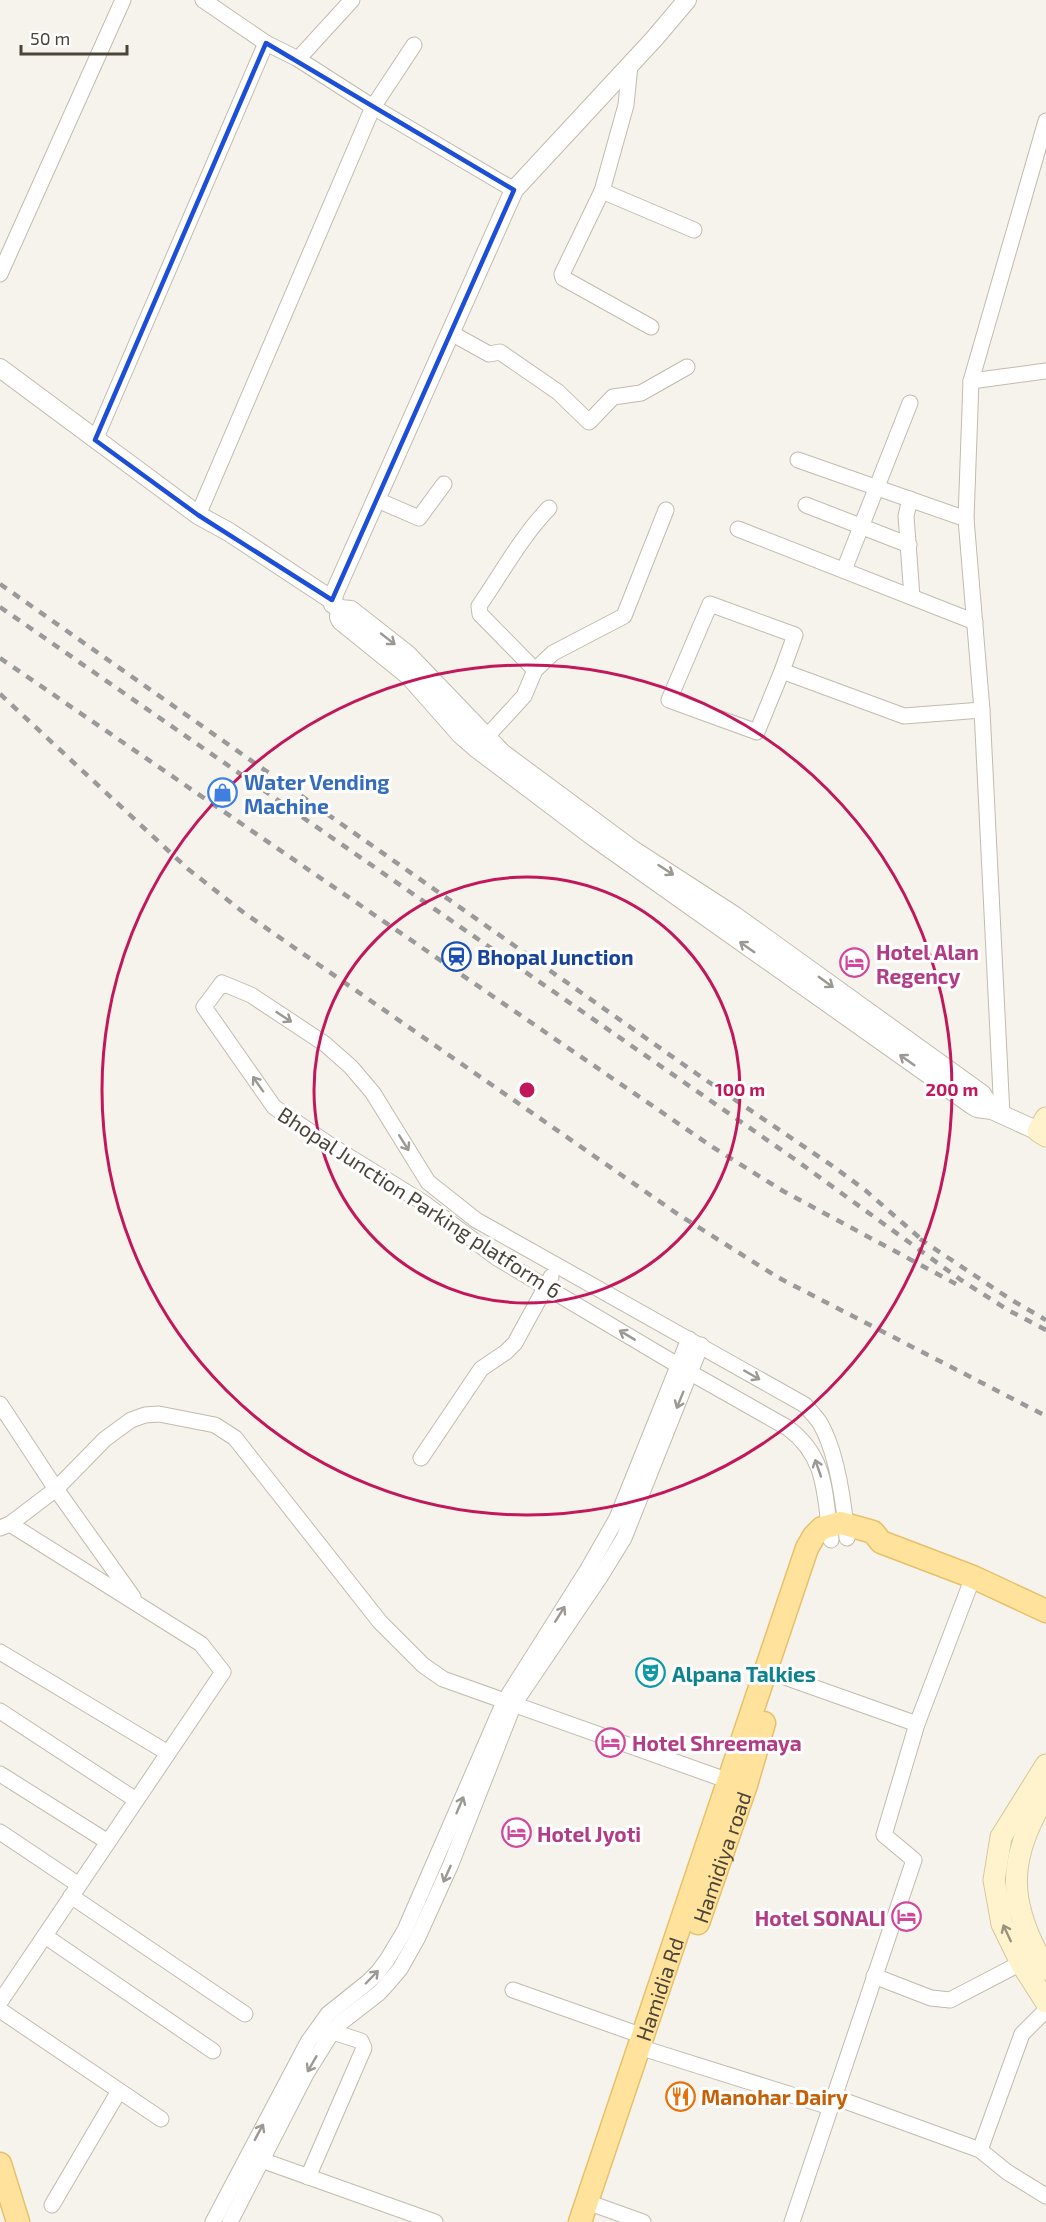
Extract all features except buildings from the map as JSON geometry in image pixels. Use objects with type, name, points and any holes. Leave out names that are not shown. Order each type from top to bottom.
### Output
[{"type":"main road","points":[[737,1783],[807,1548],[814,1536],[838,1532],[866,1544],[881,1542],[973,1576],[1046,1611]]},
{"type":"main road","name":"Hamidiya road","points":[[591,2213],[646,2045],[737,1783],[779,1675],[820,1555],[838,1532]]},
{"type":"main road","points":[[1046,1765],[1001,1837],[994,1880],[1002,1924],[1021,1963],[1046,2001]]},
{"type":"main road","points":[[1046,1796],[1032,1818],[1020,1849],[1016,1871],[1020,1911],[1037,1954],[1046,1969]]},
{"type":"main road","points":[[999,1845],[1020,1849]]},
{"type":"main road","points":[[0,2164],[18,2222]]},
{"type":"street","points":[[0,274],[123,0]]},
{"type":"street","points":[[203,0],[266,43],[298,59],[373,107],[514,190]]},
{"type":"street","points":[[298,59],[352,0]]},
{"type":"street","points":[[336,605],[375,499],[514,190],[687,0]]},
{"type":"street","points":[[95,440],[266,43]]},
{"type":"street","points":[[198,516],[373,107],[414,45]]},
{"type":"street","points":[[630,65],[626,105],[602,191],[562,270],[563,278],[651,327]]},
{"type":"street","points":[[997,1112],[982,710],[966,519],[971,381],[1046,121]]},
{"type":"street","points":[[602,191],[694,230]]},
{"type":"street","points":[[451,333],[489,354],[500,352],[558,392],[590,422],[613,397],[641,393],[687,367]]},
{"type":"street","points":[[0,368],[198,516],[228,532],[336,605],[351,610],[407,654],[481,743],[502,753],[636,859],[735,916],[982,1094],[997,1112],[1043,1128]]},
{"type":"street","points":[[971,381],[1046,371]]},
{"type":"street","points":[[844,570],[910,403]]},
{"type":"street","points":[[798,460],[966,519]]},
{"type":"street","points":[[375,499],[419,518],[444,484]]},
{"type":"street","points":[[910,499],[906,516],[912,597]]},
{"type":"street","points":[[806,505],[909,545]]},
{"type":"street","points":[[535,670],[480,614],[479,606],[505,569],[521,540],[549,508]]},
{"type":"street","points":[[481,743],[524,696],[535,670],[553,653],[622,618],[637,586],[666,510]]},
{"type":"street","points":[[738,529],[975,622]]},
{"type":"street","points":[[710,604],[795,635],[782,671],[757,732],[669,700],[710,604]]},
{"type":"street","points":[[782,671],[904,716],[982,710]]},
{"type":"street","name":"Bhopal Junction Parking platform 6","points":[[222,983],[250,995],[325,1044],[351,1067],[373,1093],[428,1182],[462,1210],[557,1267],[805,1405],[820,1424],[835,1462],[842,1493],[838,1532],[818,1463],[800,1437],[497,1257],[424,1203],[330,1145],[274,1107],[204,1007],[222,983]]},
{"type":"street","points":[[451,1223],[462,1210]]},
{"type":"street","points":[[422,1458],[481,1369],[515,1343],[557,1267]]},
{"type":"street","points":[[230,2222],[254,2158],[294,2067],[328,2014],[378,1972],[405,1930],[509,1703],[600,1577],[624,1538],[695,1342]]},
{"type":"street","points":[[0,1404],[56,1489],[137,1603]]},
{"type":"street","points":[[0,2002],[223,1672],[201,1644],[137,1603],[5,1526],[56,1489],[105,1439],[131,1420],[145,1415],[159,1414],[215,1425],[235,1438],[380,1622],[409,1652],[443,1679],[737,1783]]},
{"type":"street","points":[[792,2222],[914,1860],[884,1836],[917,1724],[973,1576]]},
{"type":"street","points":[[0,1652],[168,1753]]},
{"type":"street","points":[[779,1675],[917,1724]]},
{"type":"street","points":[[213,2222],[333,2032],[339,2024],[379,1993],[400,1969],[418,1937],[451,1864],[509,1703]]},
{"type":"street","points":[[0,1712],[136,1800]]},
{"type":"street","points":[[0,1774],[108,1842]]},
{"type":"street","points":[[0,1832],[75,1891],[245,2014]]},
{"type":"street","points":[[45,1935],[213,2051]]},
{"type":"street","points":[[874,1976],[931,1998],[950,2000],[1021,1963]]},
{"type":"street","points":[[513,1990],[646,2045],[980,2150],[1007,2172],[1046,2196]]},
{"type":"street","points":[[0,2010],[160,2120]]},
{"type":"street","points":[[980,2150],[1022,2034],[1046,2010]]},
{"type":"street","points":[[308,2177],[364,2048],[356,2037],[333,2032]]},
{"type":"street","points":[[52,2205],[119,2091]]},
{"type":"street","points":[[254,2158],[308,2177],[388,2215],[435,2222]]},
{"type":"street","points":[[591,2213],[643,2222]]},
{"type":"highlighted area","points":[[266,43],[514,190],[332,600],[198,515],[95,440]]},
{"type":"railway","points":[[0,584],[697,1074],[834,1167],[865,1190],[921,1239]]},
{"type":"railway","points":[[0,607],[793,1158],[961,1280],[1008,1310],[1046,1330]]},
{"type":"railway","points":[[0,658],[711,1146],[783,1191],[956,1284]]},
{"type":"railway","points":[[0,694],[188,869],[243,912],[679,1215],[779,1278],[1046,1416]]},
{"type":"railway","points":[[920,1239],[1010,1299],[1046,1320]]},
{"type":"place","name":"Water Vending Machine","points":[[223,793]]},
{"type":"place","name":"Bhopal Junction","points":[[456,956]]},
{"type":"place","name":"Hotel Alan Regency","points":[[855,963]]},
{"type":"place","name":"Alpana Talkies","points":[[651,1673]]},
{"type":"place","name":"Hotel Shreemaya","points":[[611,1742]]},
{"type":"place","name":"Hotel Jyoti","points":[[516,1833]]},
{"type":"place","name":"Hotel SONALI","points":[[907,1917]]},
{"type":"place","name":"Manohar Dairy","points":[[680,2096]]}]
